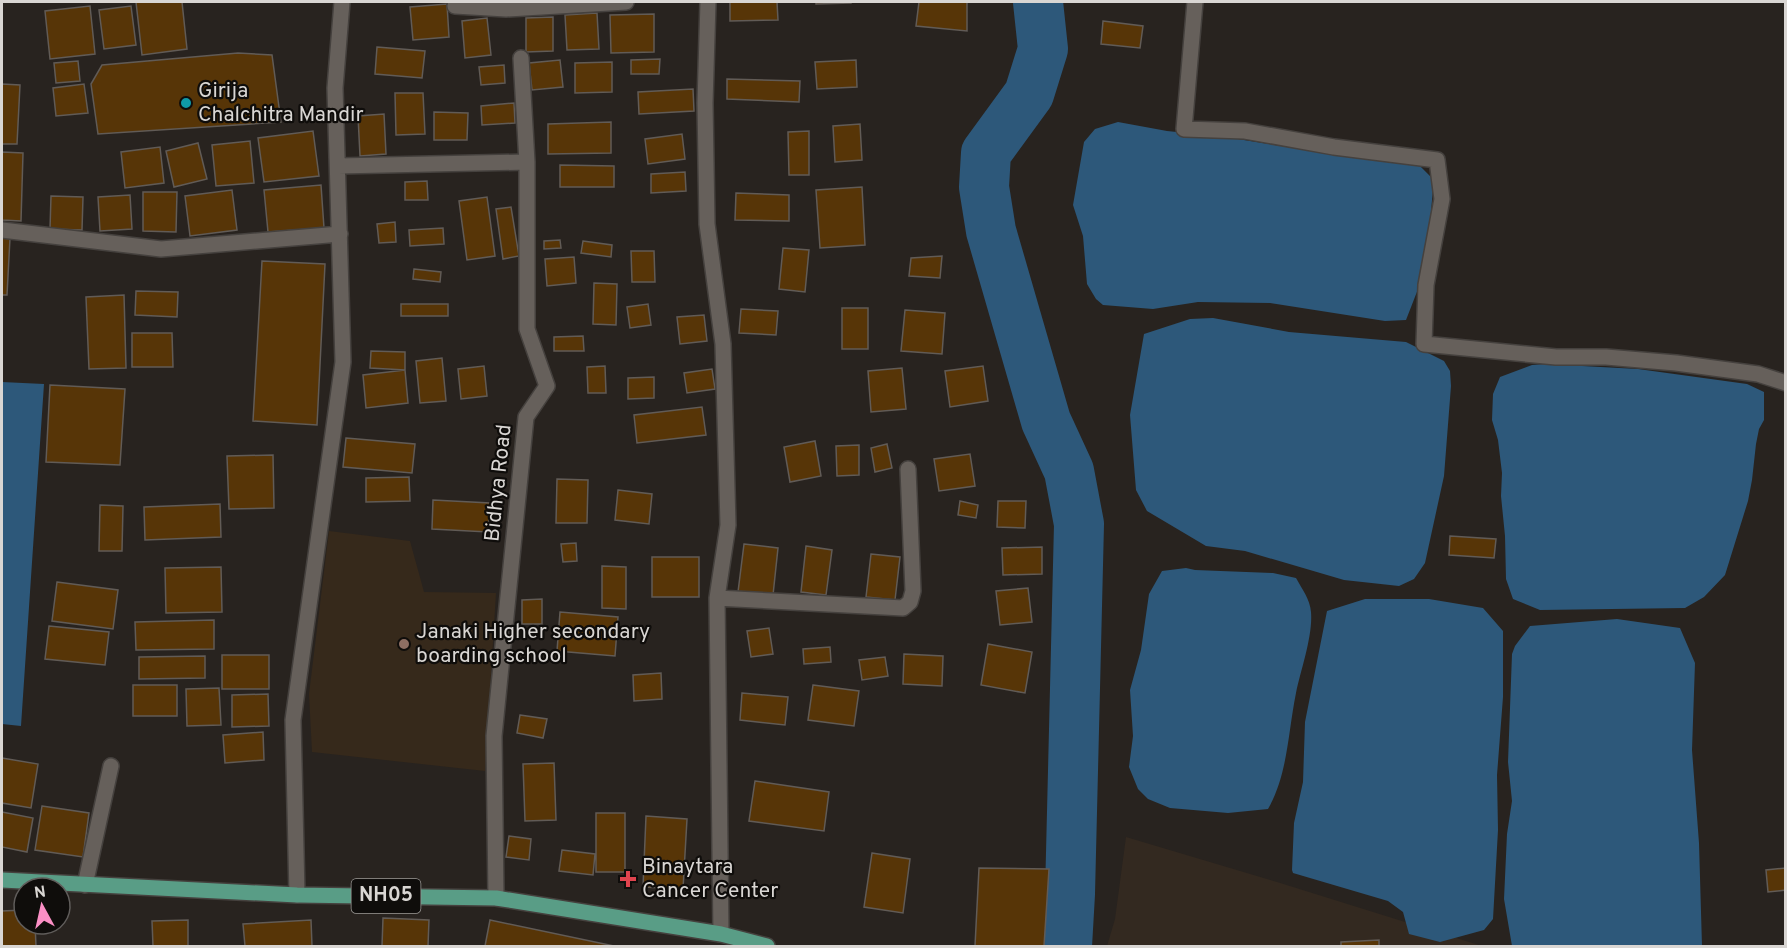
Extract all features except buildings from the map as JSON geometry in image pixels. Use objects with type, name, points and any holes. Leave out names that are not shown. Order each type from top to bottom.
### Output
[{"type":"main road","name":"NH05","points":[[2,880],[297,895],[496,898],[721,934],[767,946]]},
{"type":"street","points":[[297,895],[293,720],[343,362],[335,88],[342,2]]},
{"type":"street","points":[[455,6],[506,9],[626,2]]},
{"type":"street","points":[[708,2],[705,103],[707,224],[723,344],[728,525],[717,598],[721,934]]},
{"type":"street","points":[[1195,2],[1184,129],[1245,131],[1334,147],[1437,160],[1442,199],[1426,285],[1424,344],[1556,357],[1606,357],[1676,363],[1758,374],[1785,383]]},
{"type":"street","points":[[338,166],[527,162],[521,58]]},
{"type":"street","name":"Bidhya Road","points":[[496,898],[494,736],[526,417],[547,386],[527,329],[527,162]]},
{"type":"street","points":[[2,230],[161,249],[340,234]]},
{"type":"street","points":[[717,598],[903,608],[910,602],[913,591],[908,469]]},
{"type":"street","points":[[85,885],[111,766]]},
{"type":"shaded area","name":"Janaki Higher secondary boarding school","points":[[329,531],[410,541],[424,592],[496,593],[485,771],[312,752],[309,694]]},
{"type":"shaded area","points":[[1126,837],[1482,946],[1107,946],[1115,919]]},
{"type":"water","points":[[1118,122],[1167,131],[1225,137],[1420,166],[1431,177],[1433,188],[1430,224],[1420,284],[1406,320],[1385,321],[1270,303],[1198,302],[1153,309],[1103,305],[1096,299],[1087,284],[1083,236],[1073,205],[1084,142],[1095,129]]},
{"type":"water","points":[[1213,318],[1289,332],[1406,342],[1444,361],[1450,371],[1451,386],[1444,476],[1425,563],[1414,579],[1399,586],[1344,580],[1245,551],[1206,546],[1147,511],[1136,490],[1130,415],[1144,334],[1190,319]]},
{"type":"water","points":[[1532,365],[1638,369],[1747,384],[1764,392],[1764,420],[1759,429],[1756,444],[1748,501],[1725,575],[1704,597],[1685,608],[1540,610],[1513,599],[1506,579],[1501,496],[1502,473],[1498,440],[1492,420],[1493,394],[1500,377]]},
{"type":"water","points":[[2,382],[44,384],[21,726],[2,724]]},
{"type":"water","points":[[1186,568],[1273,573],[1296,578],[1309,603],[1310,631],[1296,693],[1284,767],[1275,796],[1268,809],[1228,813],[1170,808],[1148,799],[1138,789],[1129,767],[1133,736],[1130,690],[1141,650],[1149,594],[1162,571]]},
{"type":"water","points":[[1365,599],[1429,599],[1483,608],[1503,631],[1503,697],[1497,775],[1498,830],[1493,919],[1484,930],[1440,942],[1409,934],[1403,912],[1388,901],[1293,873],[1294,823],[1303,782],[1305,722],[1327,611]]},
{"type":"water","points":[[1617,619],[1680,628],[1695,663],[1692,750],[1699,843],[1702,946],[1512,946],[1504,899],[1507,834],[1512,801],[1508,762],[1512,654],[1515,646],[1530,626]]},
{"type":"waterway","points":[[1038,2],[1043,49],[1029,94],[986,153],[984,187],[991,231],[1046,421],[1069,471],[1079,524],[1067,946]]},
{"type":"place","name":"Girija Chalchitra Mandir","points":[[186,103]]},
{"type":"place","name":"Janaki Higher secondary boarding school","points":[[404,644]]},
{"type":"place","name":"Binaytara Cancer Center","points":[[628,879]]}]
